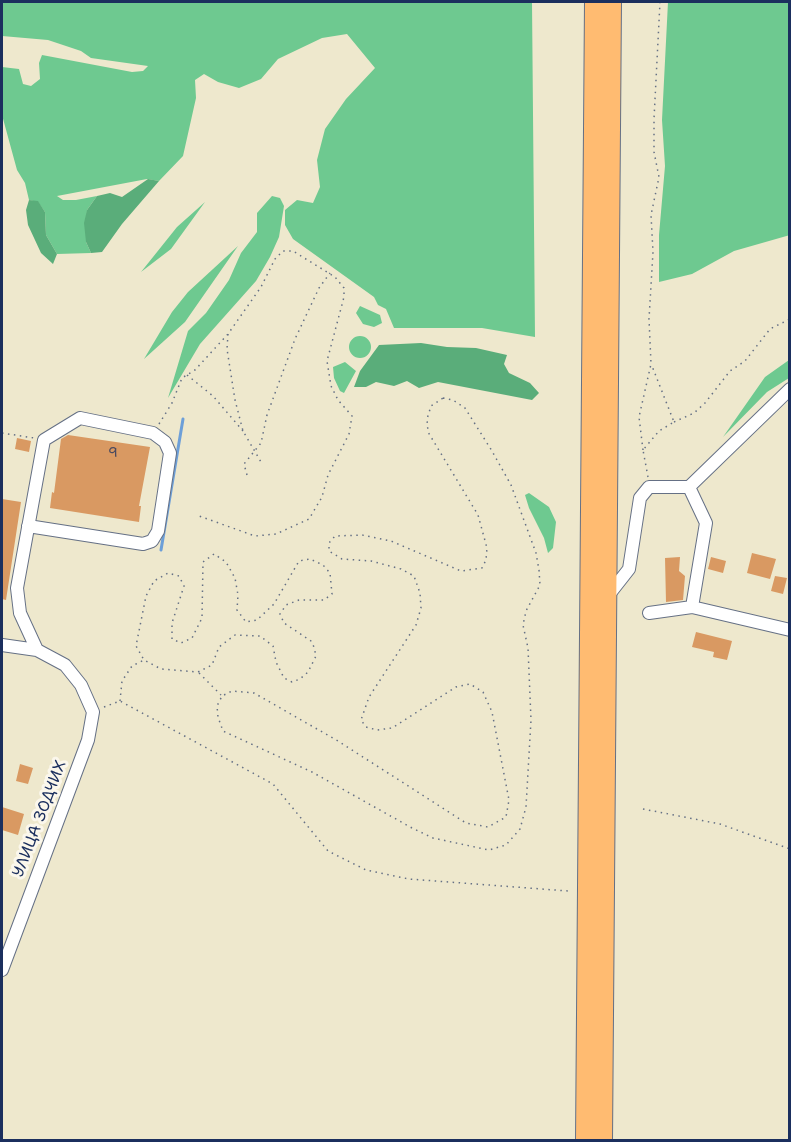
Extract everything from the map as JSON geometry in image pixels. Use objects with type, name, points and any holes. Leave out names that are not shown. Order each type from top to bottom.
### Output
[{"type":"highway","points":[[585,1140],[594,2]]},
{"type":"highway","points":[[603,1140],[612,2]]},
{"type":"street","points":[[607,597],[629,569],[640,498],[649,487],[689,487],[779,396],[789,389]]},
{"type":"street","points":[[28,526],[143,544],[152,540],[158,531],[170,453],[165,442],[153,433],[80,418],[44,440],[28,526],[17,588],[20,614],[37,651]]},
{"type":"street","points":[[689,487],[706,523],[692,608]]},
{"type":"street","points":[[649,613],[692,608],[789,630]]},
{"type":"street","points":[[2,645],[37,651],[64,665],[81,685],[93,712]]},
{"type":"street","name":"УЛИЦА ЗОДЧИХ","points":[[2,970],[88,740],[93,712]]},
{"type":"path","points":[[649,487],[639,417],[651,364],[649,319],[653,252],[651,215],[658,177],[654,152],[654,130],[660,2]]},
{"type":"path","points":[[153,433],[172,403],[182,378],[228,334],[261,287],[275,259],[283,251],[293,251],[330,273],[344,288],[344,297],[327,361],[331,386],[338,400],[352,416],[349,434],[328,475],[322,497],[309,519],[276,534],[255,536],[199,516]]},
{"type":"path","points":[[246,475],[244,464],[261,443],[267,415],[295,339],[319,288],[330,273]]},
{"type":"path","points":[[643,450],[659,431],[694,413],[705,403],[730,371],[745,361],[770,329],[789,319]]},
{"type":"path","points":[[228,334],[229,372],[243,431]]},
{"type":"path","points":[[651,364],[674,422]]},
{"type":"path","points":[[187,375],[213,396],[243,431],[261,462]]},
{"type":"path","points":[[443,398],[453,400],[465,408],[511,485],[536,553],[539,570],[540,585],[526,611],[523,625],[528,648],[531,720],[526,807],[520,829],[506,845],[489,850],[433,838],[312,772],[223,731],[217,706],[222,696],[232,691],[241,691],[264,699],[338,741],[466,823],[488,827],[506,817],[509,800],[492,712],[483,692],[470,684],[456,687],[392,728],[377,730],[366,727],[361,720],[369,696],[416,625],[421,608],[420,592],[414,576],[401,569],[371,561],[342,559],[329,551],[329,543],[336,536],[362,535],[392,542],[461,571],[482,568],[487,548],[478,515],[429,432],[427,418],[431,406],[443,398]]},
{"type":"path","points":[[2,433],[44,440]]},
{"type":"path","points":[[213,554],[226,562],[235,578],[238,595],[237,610],[246,622],[257,620],[274,604],[299,561],[310,559],[323,565],[330,573],[332,594],[324,600],[299,600],[286,605],[280,614],[284,623],[311,641],[314,647],[316,656],[308,672],[300,679],[292,682],[284,678],[276,663],[273,646],[260,636],[235,635],[219,647],[212,665],[198,672],[161,669],[144,660],[136,646],[146,596],[154,582],[168,573],[179,576],[184,586],[172,623],[172,639],[181,643],[192,638],[202,618],[203,562],[213,554]]},
{"type":"path","points":[[120,701],[123,681],[132,666],[144,660]]},
{"type":"path","points":[[198,672],[222,696]]},
{"type":"path","points":[[93,712],[120,701]]},
{"type":"path","points":[[120,701],[273,784],[328,851],[366,870],[409,879],[567,891]]},
{"type":"path","points":[[643,809],[720,824],[789,849]]},
{"type":"green space","points":[[2,2],[532,2],[535,337],[482,328],[394,328],[386,309],[378,305],[374,297],[293,239],[285,225],[285,210],[297,200],[313,203],[320,187],[317,160],[325,129],[346,99],[375,68],[347,34],[322,38],[278,59],[261,79],[239,88],[218,82],[204,74],[195,80],[196,98],[183,156],[159,181],[147,179],[57,196],[63,200],[76,200],[97,196],[87,210],[86,242],[91,253],[57,254],[46,235],[45,212],[38,202],[29,200],[25,183],[17,170],[2,115],[2,67],[19,69],[23,84],[31,86],[40,79],[39,63],[42,55],[132,72],[143,71],[148,66],[91,58],[81,51],[48,40],[2,36]]},
{"type":"green space","points":[[668,2],[789,2],[790,235],[734,251],[692,274],[659,282],[659,235],[665,166],[662,120]]},
{"type":"green space","points":[[148,179],[159,181],[122,224],[102,252],[91,253],[86,242],[84,223],[87,210],[97,196],[110,193],[122,197]]},
{"type":"green space","points":[[272,196],[280,198],[284,206],[279,237],[270,257],[256,281],[200,344],[168,398],[188,331],[206,313],[229,280],[241,253],[257,232],[257,213]]},
{"type":"green space","points":[[29,200],[38,201],[45,212],[46,235],[57,254],[53,264],[41,253],[28,225],[26,210]]},
{"type":"green space","points":[[205,202],[171,249],[141,272],[177,227]]},
{"type":"green space","points":[[238,246],[185,322],[144,359],[172,312],[188,292]]},
{"type":"green space","points":[[360,306],[380,315],[382,323],[374,327],[363,324],[356,313]]},
{"type":"green space","points":[[360,336],[368,339],[371,347],[368,355],[360,358],[352,355],[349,347],[352,339]]},
{"type":"green space","points":[[421,343],[476,348],[507,355],[504,364],[509,373],[530,383],[539,393],[532,400],[438,382],[419,388],[407,381],[394,386],[376,382],[366,387],[354,387],[360,371],[379,345]]},
{"type":"green space","points":[[789,360],[789,378],[767,392],[723,437],[765,377]]},
{"type":"green space","points":[[345,362],[356,371],[344,393],[340,391],[334,378],[333,367]]},
{"type":"green space","points":[[529,493],[549,507],[556,522],[553,548],[548,553],[544,538],[529,508],[525,495]]},
{"type":"building","points":[[68,435],[150,447],[139,506],[141,506],[139,522],[50,508],[61,439]]},
{"type":"building","points":[[17,438],[31,441],[29,452],[15,449]]},
{"type":"building","points":[[2,499],[21,502],[6,600],[2,599]]},
{"type":"building","points":[[752,553],[776,559],[770,579],[747,573]]},
{"type":"building","points":[[680,557],[679,571],[685,576],[683,600],[666,602],[665,558]]},
{"type":"building","points":[[711,557],[726,561],[723,573],[708,569]]},
{"type":"building","points":[[775,576],[787,578],[783,594],[771,591]]},
{"type":"building","points":[[696,632],[732,641],[727,660],[713,657],[714,652],[692,647]]},
{"type":"building","points":[[20,764],[33,768],[28,784],[16,781]]},
{"type":"building","points":[[2,807],[24,814],[18,835],[2,830]]},
{"type":"waterway","points":[[161,550],[183,419]]}]
